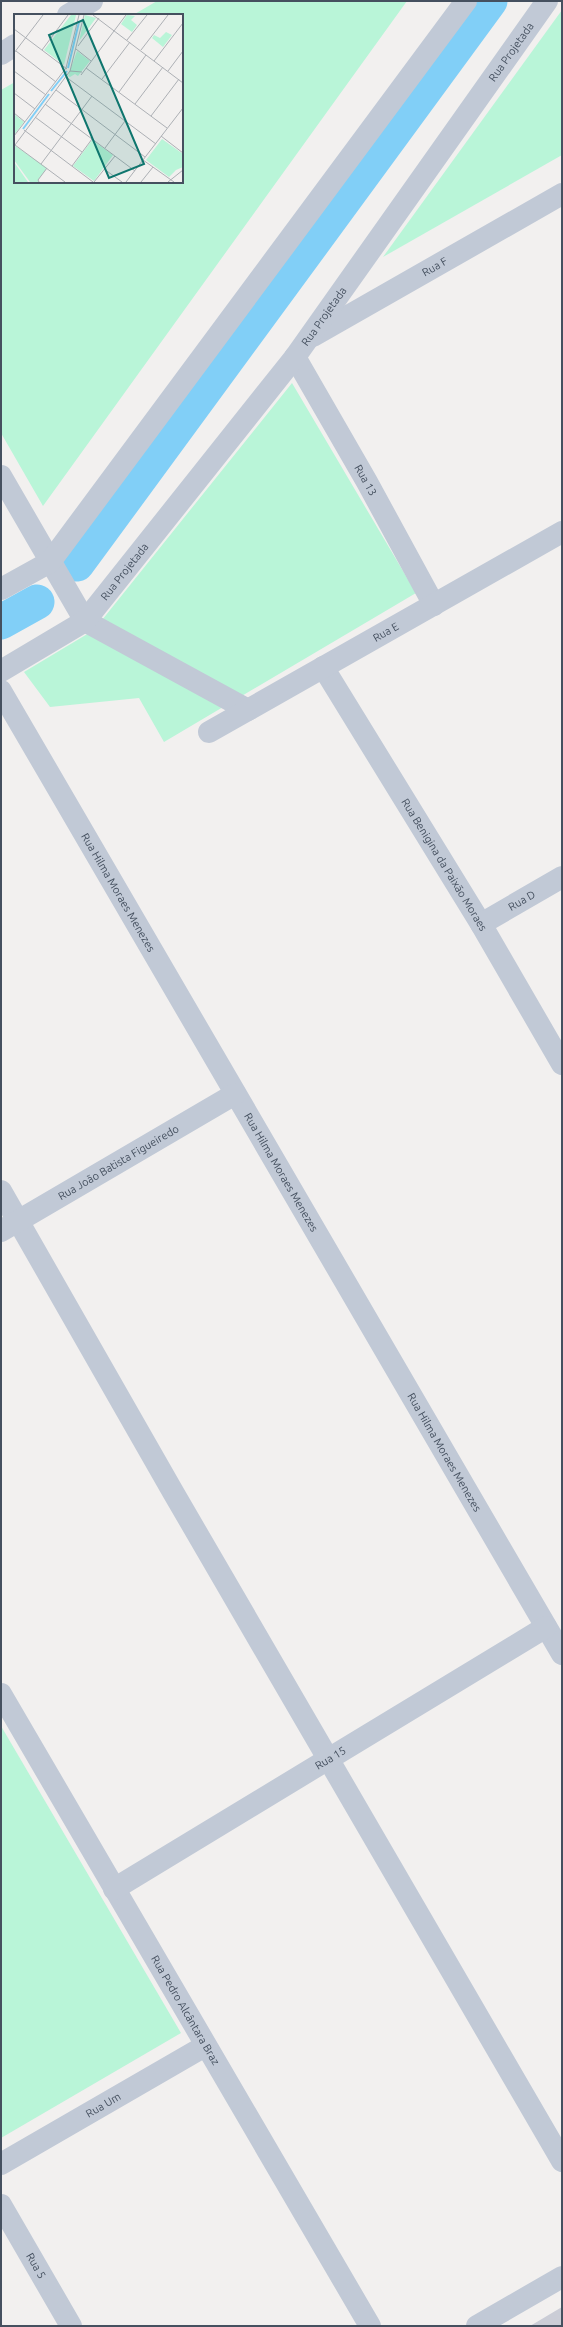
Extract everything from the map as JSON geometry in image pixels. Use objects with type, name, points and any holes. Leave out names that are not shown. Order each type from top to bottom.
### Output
[{"type":"street","points":[[70,14],[92,1]]},
{"type":"street","points":[[1,589],[50,562],[466,1]]},
{"type":"street","name":"Rua Projetada","points":[[85,621],[294,357],[547,1]]},
{"type":"street","points":[[1,54],[14,47]]},
{"type":"street","name":"Rua F","points":[[307,339],[562,194]]},
{"type":"street","name":"Rua 13","points":[[294,357],[367,482],[434,605]]},
{"type":"street","points":[[1,476],[85,621],[248,710]]},
{"type":"street","name":"Rua E","points":[[209,732],[562,532]]},
{"type":"street","points":[[1,671],[85,621]]},
{"type":"street","name":"Rua Benigina da Paixão Moraes","points":[[323,667],[481,924],[562,1064]]},
{"type":"street","name":"Rua Hilma Moraes Menezes","points":[[1,691],[562,1654]]},
{"type":"street","name":"Rua D","points":[[481,924],[562,877]]},
{"type":"street","name":"Rua João Batista Figueiredo","points":[[10,1226],[235,1094]]},
{"type":"street","points":[[1,1191],[10,1226],[328,1759],[562,2161]]},
{"type":"street","name":"Rua 15","points":[[114,1890],[546,1627]]},
{"type":"street","name":"Rua Pedro Alcântara Braz","points":[[1,1694],[205,2046],[370,2326]]},
{"type":"street","name":"Rua Um","points":[[1,2164],[205,2046]]},
{"type":"street","name":"Rua 5","points":[[1,2205],[71,2326]]},
{"type":"street","points":[[477,2326],[562,2277]]},
{"type":"green space","points":[[157,1],[407,1],[43,506],[1,433],[1,90],[14,83],[14,183],[183,183],[183,14],[135,14]]},
{"type":"green space","points":[[562,10],[562,155],[383,257]]},
{"type":"green space","points":[[292,383],[416,593],[164,742],[139,698],[50,707],[24,672],[94,630]]},
{"type":"green space","points":[[1,1726],[181,2033],[1,2138]]},
{"type":"building","points":[[562,2307],[562,2326],[530,2326]]},
{"type":"waterway","points":[[77,564],[490,1]]},
{"type":"waterway","points":[[1,622],[37,602]]}]
